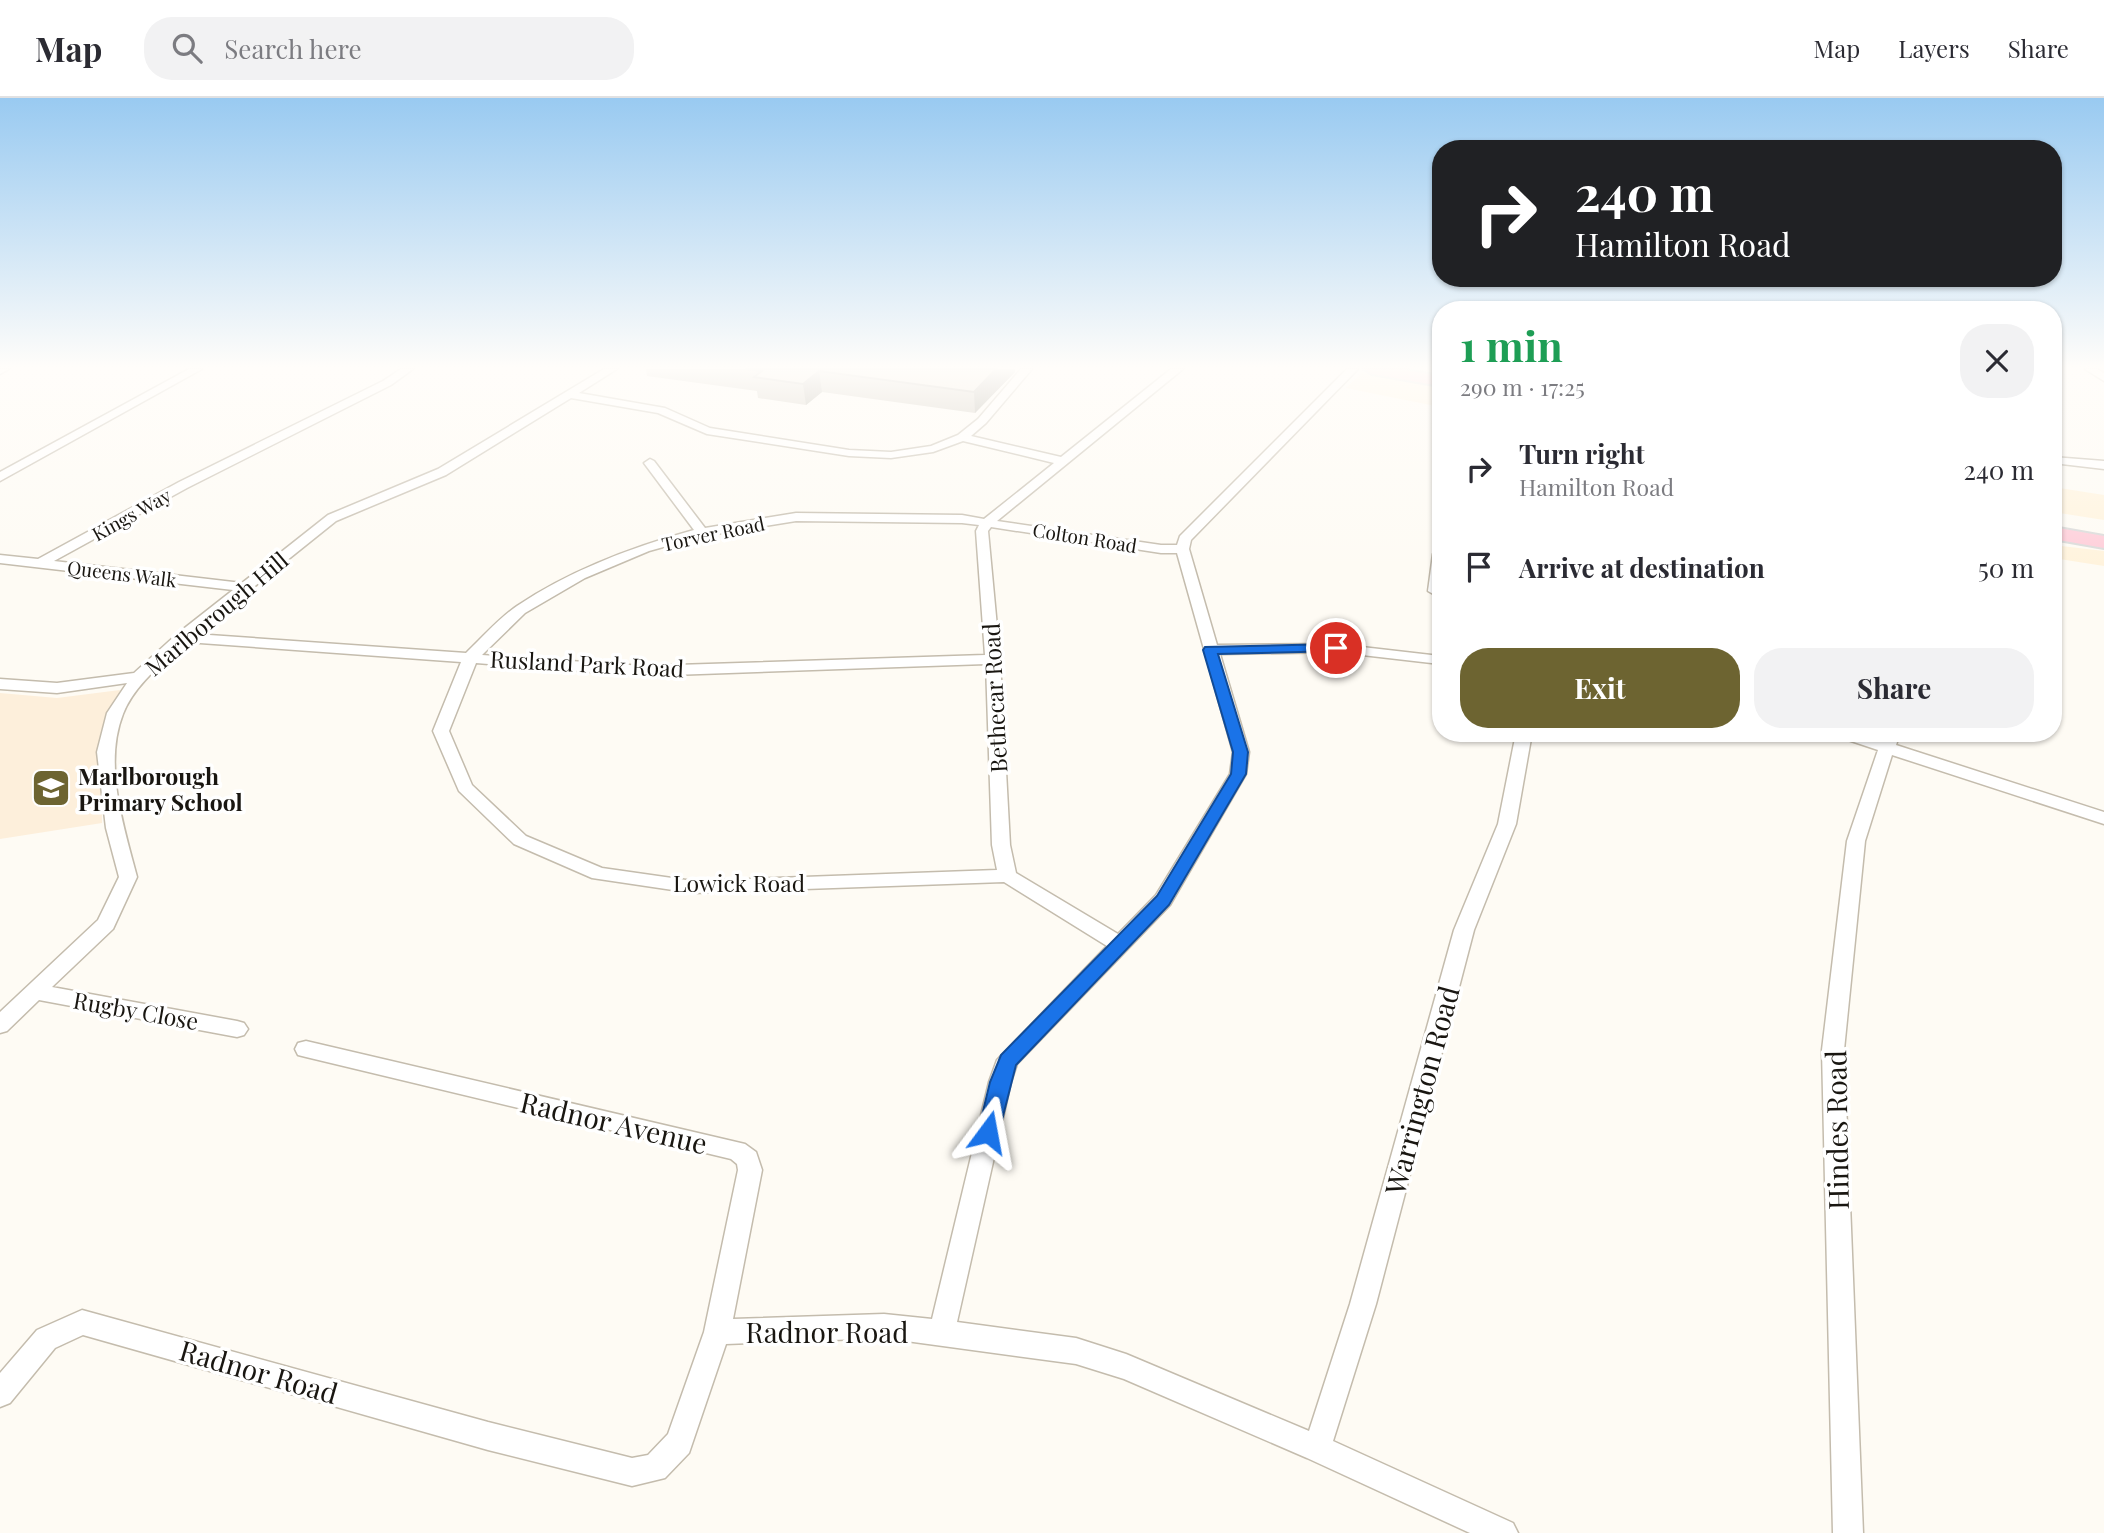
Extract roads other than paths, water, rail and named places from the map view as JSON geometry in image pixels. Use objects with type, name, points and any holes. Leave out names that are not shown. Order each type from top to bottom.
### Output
[{"type":"main road","points":[[2062,527],[2104,534]]},
{"type":"main road","points":[[2062,535],[2104,542]]},
{"type":"street","points":[[0,477],[75,436]]},
{"type":"street","name":"Kings Way","points":[[41,563],[183,485],[281,436]]},
{"type":"street","name":"Marlborough Hill","points":[[3,1019],[36,992],[106,924],[128,877],[115,828],[105,752],[115,713],[139,677],[182,637],[332,519],[442,472],[502,436]]},
{"type":"street","points":[[740,436],[849,453],[906,454],[933,449],[962,437],[1062,461]]},
{"type":"street","points":[[989,521],[1094,436]]},
{"type":"street","points":[[942,1332],[1000,1082],[1008,1060],[1163,901],[1238,774],[1241,752],[1182,549],[1185,539],[1196,526],[1286,436]]},
{"type":"street","points":[[2062,461],[2104,465]]},
{"type":"street","points":[[0,463],[22,465]]},
{"type":"street","points":[[650,463],[702,532]]},
{"type":"street","name":"Torver Road","points":[[471,657],[520,610],[580,575],[644,548],[702,532],[796,517],[989,521]]},
{"type":"street","name":"Colton Road","points":[[989,521],[1161,549],[1182,549]]},
{"type":"street","name":"Bethecar Road","points":[[989,521],[982,531],[993,659],[1001,845],[1007,876]]},
{"type":"street","name":"Queens Walk","points":[[0,559],[245,587]]},
{"type":"street","name":"Rusland Park Road","points":[[182,637],[644,671],[993,659]]},
{"type":"street","points":[[1210,650],[1336,648],[1432,659]]},
{"type":"street","name":"Lowick Road","points":[[471,657],[441,731],[465,787],[520,840],[599,874],[693,887],[1007,876]]},
{"type":"street","points":[[0,684],[57,688],[139,677]]},
{"type":"street","name":"Warrington Road","points":[[1317,1448],[1363,1304],[1464,930],[1507,824],[1522,742]]},
{"type":"street","name":"Hindes Road","points":[[1848,1533],[1833,1049],[1856,841],[1864,810],[1889,742]]},
{"type":"street","points":[[1895,742],[2104,818]]},
{"type":"street","points":[[1007,876],[1121,945]]},
{"type":"street","name":"Rugby Close","points":[[36,992],[237,1029]]},
{"type":"street","name":"Radnor Avenue","points":[[306,1049],[737,1151],[748,1159],[750,1170],[717,1332]]},
{"type":"street","name":"Radnor Road","points":[[0,1394],[46,1339],[82,1322],[488,1436],[632,1472],[655,1468],[680,1443],[717,1332],[884,1326],[942,1332],[1088,1355],[1126,1367],[1317,1448],[1503,1533]]},
{"type":"place","name":"Marlborough Primary School","points":[[51,788]]}]
